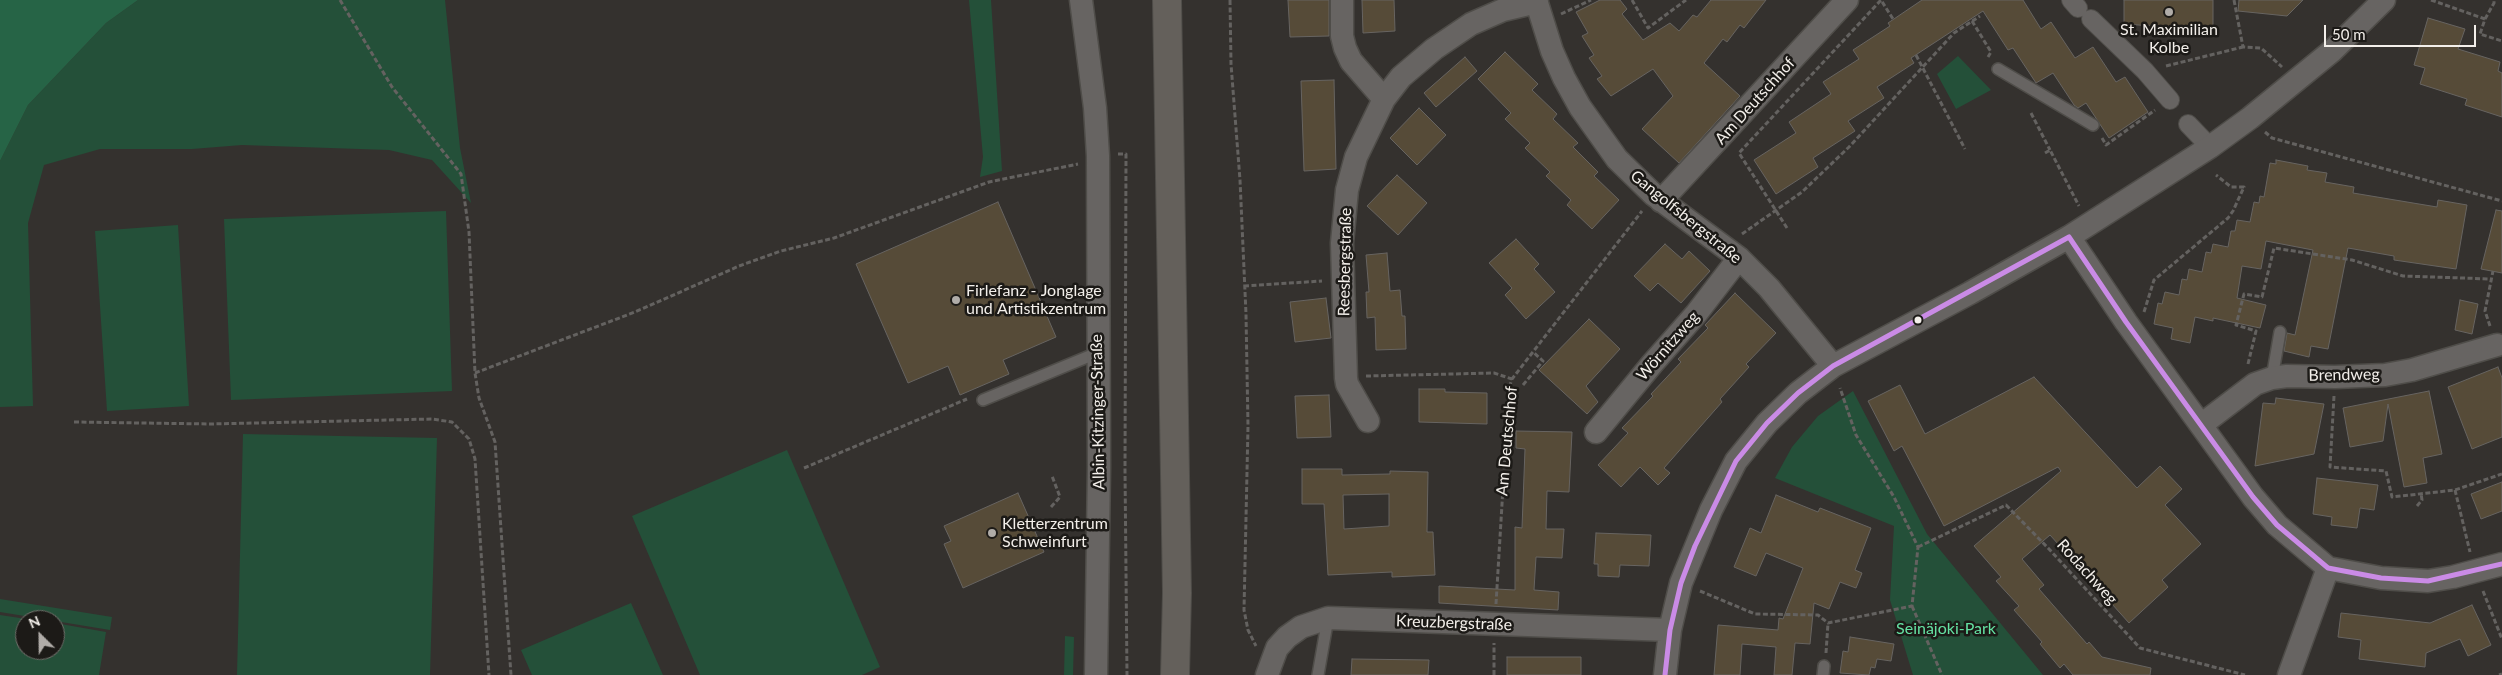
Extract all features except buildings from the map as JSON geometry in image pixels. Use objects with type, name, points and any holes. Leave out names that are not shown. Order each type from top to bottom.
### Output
[{"type":"main road","points":[[1167,0],[1177,594],[1175,675]]},
{"type":"street","name":"Albin-Kitzinger-Straße","points":[[1082,0],[1095,108],[1098,158],[1097,353],[1099,476],[1096,675]]},
{"type":"street","points":[[1342,0],[1345,48],[1351,61],[1384,99]]},
{"type":"street","name":"Am Deutschhof","points":[[1658,198],[1847,0]]},
{"type":"street","points":[[1665,675],[1670,630],[1681,583],[1711,510],[1736,461],[1767,423],[1792,399],[1833,366],[2069,238],[2210,147],[2296,82],[2339,45],[2384,0]]},
{"type":"street","name":"Reesbergstraße","points":[[1368,421],[1346,384],[1342,243],[1347,190],[1356,157],[1384,99],[1401,77],[1434,49],[1471,24],[1503,10],[1538,7]]},
{"type":"street","name":"Gangolfsbergstraße","points":[[1538,7],[1552,51],[1580,107],[1617,159],[1658,198],[1732,252],[1782,302],[1833,366]]},
{"type":"street","points":[[2080,9],[2145,71],[2165,94]]},
{"type":"street","points":[[2188,124],[2210,147]]},
{"type":"street","points":[[2069,238],[2253,497],[2277,525],[2328,568],[2406,581],[2454,577],[2502,564]]},
{"type":"street","name":"Wörnitzweg","points":[[1596,432],[1696,314],[1732,252]]},
{"type":"street","name":"Brendweg","points":[[2201,425],[2255,384],[2272,378],[2287,376],[2385,375],[2412,370],[2497,345]]},
{"type":"street","points":[[2289,675],[2328,568]]},
{"type":"street","name":"Kreuzbergstraße","points":[[1269,668],[1277,648],[1287,637],[1301,627],[1328,618],[1670,630]]},
{"type":"lane","points":[[1998,69],[2093,125]]},
{"type":"lane","points":[[2272,378],[2280,332]]},
{"type":"lane","points":[[983,400],[1097,353]]},
{"type":"lane","points":[[1318,675],[1328,618]]},
{"type":"path","points":[[340,0],[392,88],[461,174],[469,232],[475,373],[479,398],[496,442],[511,675]]},
{"type":"path","points":[[1230,0],[1231,64],[1244,286],[1248,426],[1244,610],[1251,639],[1269,668]]},
{"type":"path","points":[[1538,7],[1591,0]]},
{"type":"path","points":[[1632,0],[1648,28],[1686,0]]},
{"type":"path","points":[[1786,228],[1739,153],[1881,0],[1893,19]]},
{"type":"path","points":[[2234,0],[2243,47]]},
{"type":"path","points":[[2430,0],[2485,19]]},
{"type":"path","points":[[2494,0],[2480,34],[2502,41]]},
{"type":"path","points":[[1732,252],[1776,211],[1802,192],[1954,33],[1980,16]]},
{"type":"path","points":[[1972,21],[1991,52],[1987,60]]},
{"type":"path","points":[[2145,71],[2243,47],[2261,48],[2296,82]]},
{"type":"path","points":[[1916,55],[1965,149]]},
{"type":"path","points":[[2093,125],[2106,145],[2155,111],[2165,94]]},
{"type":"path","points":[[2031,113],[2076,202]]},
{"type":"path","points":[[2250,118],[2272,138],[2502,201]]},
{"type":"path","points":[[2044,153],[2050,150]]},
{"type":"path","points":[[475,373],[635,312],[739,266],[781,251],[834,238],[989,182],[1098,158],[1126,154],[1125,470],[1127,675]]},
{"type":"path","points":[[2137,336],[2154,280],[2228,218],[2233,211],[2244,187],[2230,187],[2216,175]]},
{"type":"path","name":"Am Deutschhof","points":[[1494,675],[1495,625],[1509,388],[1512,379],[1658,198]]},
{"type":"path","points":[[2242,393],[2256,331],[2236,325],[2244,294],[2262,297],[2274,248],[2352,260],[2403,276],[2491,280]]},
{"type":"path","points":[[2493,271],[2485,311],[2497,345]]},
{"type":"path","points":[[1244,286],[1343,281]]},
{"type":"path","points":[[1523,385],[1543,361],[1533,352]]},
{"type":"path","points":[[1833,366],[1856,436],[1894,496],[1918,547],[1912,606],[1942,675]]},
{"type":"path","points":[[1346,378],[1410,374],[1494,374],[1512,379]]},
{"type":"path","points":[[2335,377],[2330,467],[2386,471],[2392,497],[2455,490],[2502,474]]},
{"type":"path","points":[[804,468],[970,398],[983,400]]},
{"type":"path","points":[[74,422],[210,424],[432,419],[452,422],[469,439],[476,459],[489,675]]},
{"type":"path","points":[[1051,507],[1060,497],[1052,476]]},
{"type":"path","points":[[2455,490],[2475,571],[2502,639]]},
{"type":"path","points":[[2417,506],[2422,500],[2420,493]]},
{"type":"path","name":"Rodachweg","points":[[1918,547],[2006,505],[2050,548],[2140,648],[2245,675]]},
{"type":"path","points":[[1681,583],[1755,614],[1818,615],[1828,623]]},
{"type":"path","points":[[1828,623],[1912,606]]},
{"type":"path","points":[[1824,671],[1828,623]]},
{"type":"green space","points":[[0,0],[138,0],[106,23],[28,105],[0,161]]},
{"type":"green space","points":[[138,0],[445,0],[460,148],[471,203],[432,160],[389,150],[242,145],[192,149],[100,149],[44,165],[28,223],[33,406],[0,407],[0,161],[28,105],[106,23]]},
{"type":"green space","points":[[969,0],[991,0],[1002,171],[980,177],[983,157]]},
{"type":"green space","points":[[1958,56],[1991,90],[1956,109],[1937,74]]},
{"type":"green space","points":[[446,211],[452,391],[231,400],[224,219]]},
{"type":"green space","points":[[178,225],[189,406],[107,411],[95,231]]},
{"type":"green space","name":"Seinäjoki-Park","points":[[1853,391],[1927,534],[2043,675],[1913,675],[1890,600],[1894,526],[1775,478],[1792,447],[1818,416]]},
{"type":"green space","points":[[243,434],[437,438],[430,675],[237,675]]},
{"type":"green space","points":[[787,450],[880,667],[862,675],[700,675],[632,516]]},
{"type":"green space","points":[[0,599],[112,617],[110,630],[65,623],[65,610],[15,610],[15,614],[0,612]]},
{"type":"green space","points":[[631,603],[663,675],[532,675],[521,650]]},
{"type":"green space","points":[[0,615],[15,617],[15,660],[65,660],[65,625],[106,632],[99,675],[0,675]]},
{"type":"green space","points":[[1065,636],[1074,637],[1073,675],[1064,675]]},
{"type":"transit line","points":[[2069,237],[2126,322],[2253,497],[2277,525],[2328,568],[2381,578],[2428,581],[2502,564]]},
{"type":"transit line","points":[[1665,675],[1670,630],[1681,583],[1695,546],[1736,461],[1767,423],[1798,393],[1833,366],[2069,237]]},
{"type":"place","name":"St. Maximilian Kolbe","points":[[2169,12]]},
{"type":"place","name":"Firlefanz - Jonglage und Artistikzentrum","points":[[956,300]]},
{"type":"place","name":"Kletterzentrum Schweinfurt","points":[[992,533]]}]
